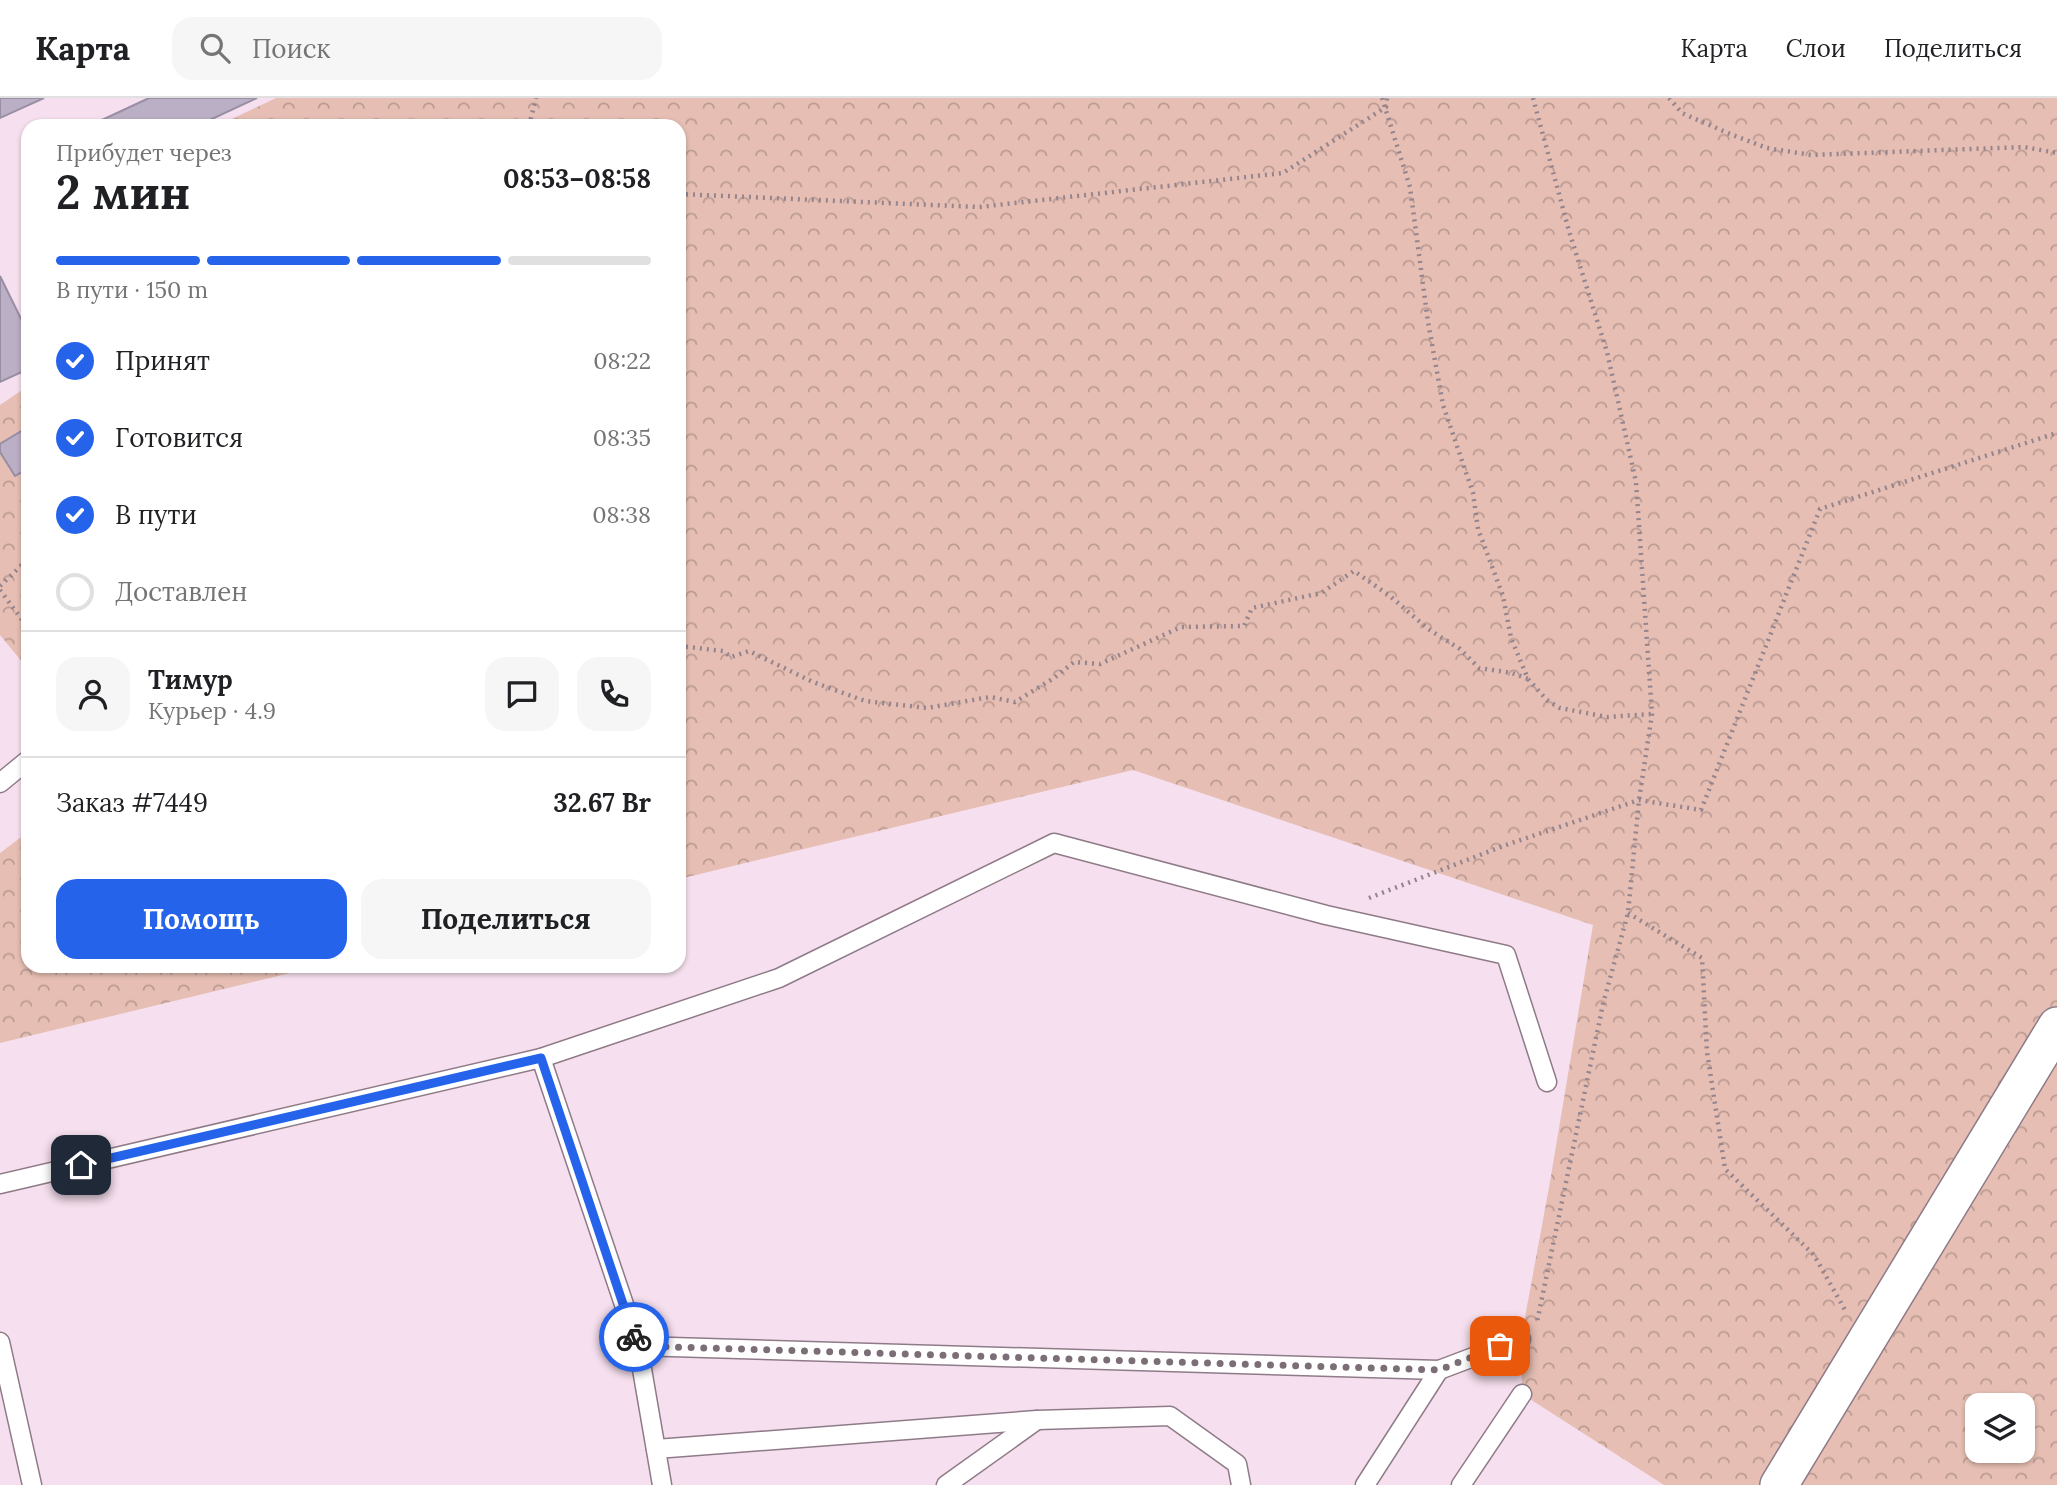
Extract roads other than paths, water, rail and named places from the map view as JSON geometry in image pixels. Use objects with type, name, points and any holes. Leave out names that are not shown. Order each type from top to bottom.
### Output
[{"type":"street","points":[[1779,1485],[2057,1026]]},
{"type":"lane","points":[[0,783],[21,766]]},
{"type":"lane","points":[[0,1184],[541,1058],[779,978],[1054,843],[1326,915],[1506,956],[1547,1082]]},
{"type":"lane","points":[[541,1058],[638,1346],[662,1485]]},
{"type":"lane","points":[[638,1346],[1439,1370],[1521,1339]]},
{"type":"lane","points":[[0,1342],[33,1485]]},
{"type":"lane","points":[[1365,1485],[1439,1370]]},
{"type":"lane","points":[[1461,1485],[1522,1394]]},
{"type":"lane","points":[[656,1449],[1037,1420],[1170,1416],[1237,1464],[1241,1485]]},
{"type":"lane","points":[[946,1485],[1037,1420]]}]
